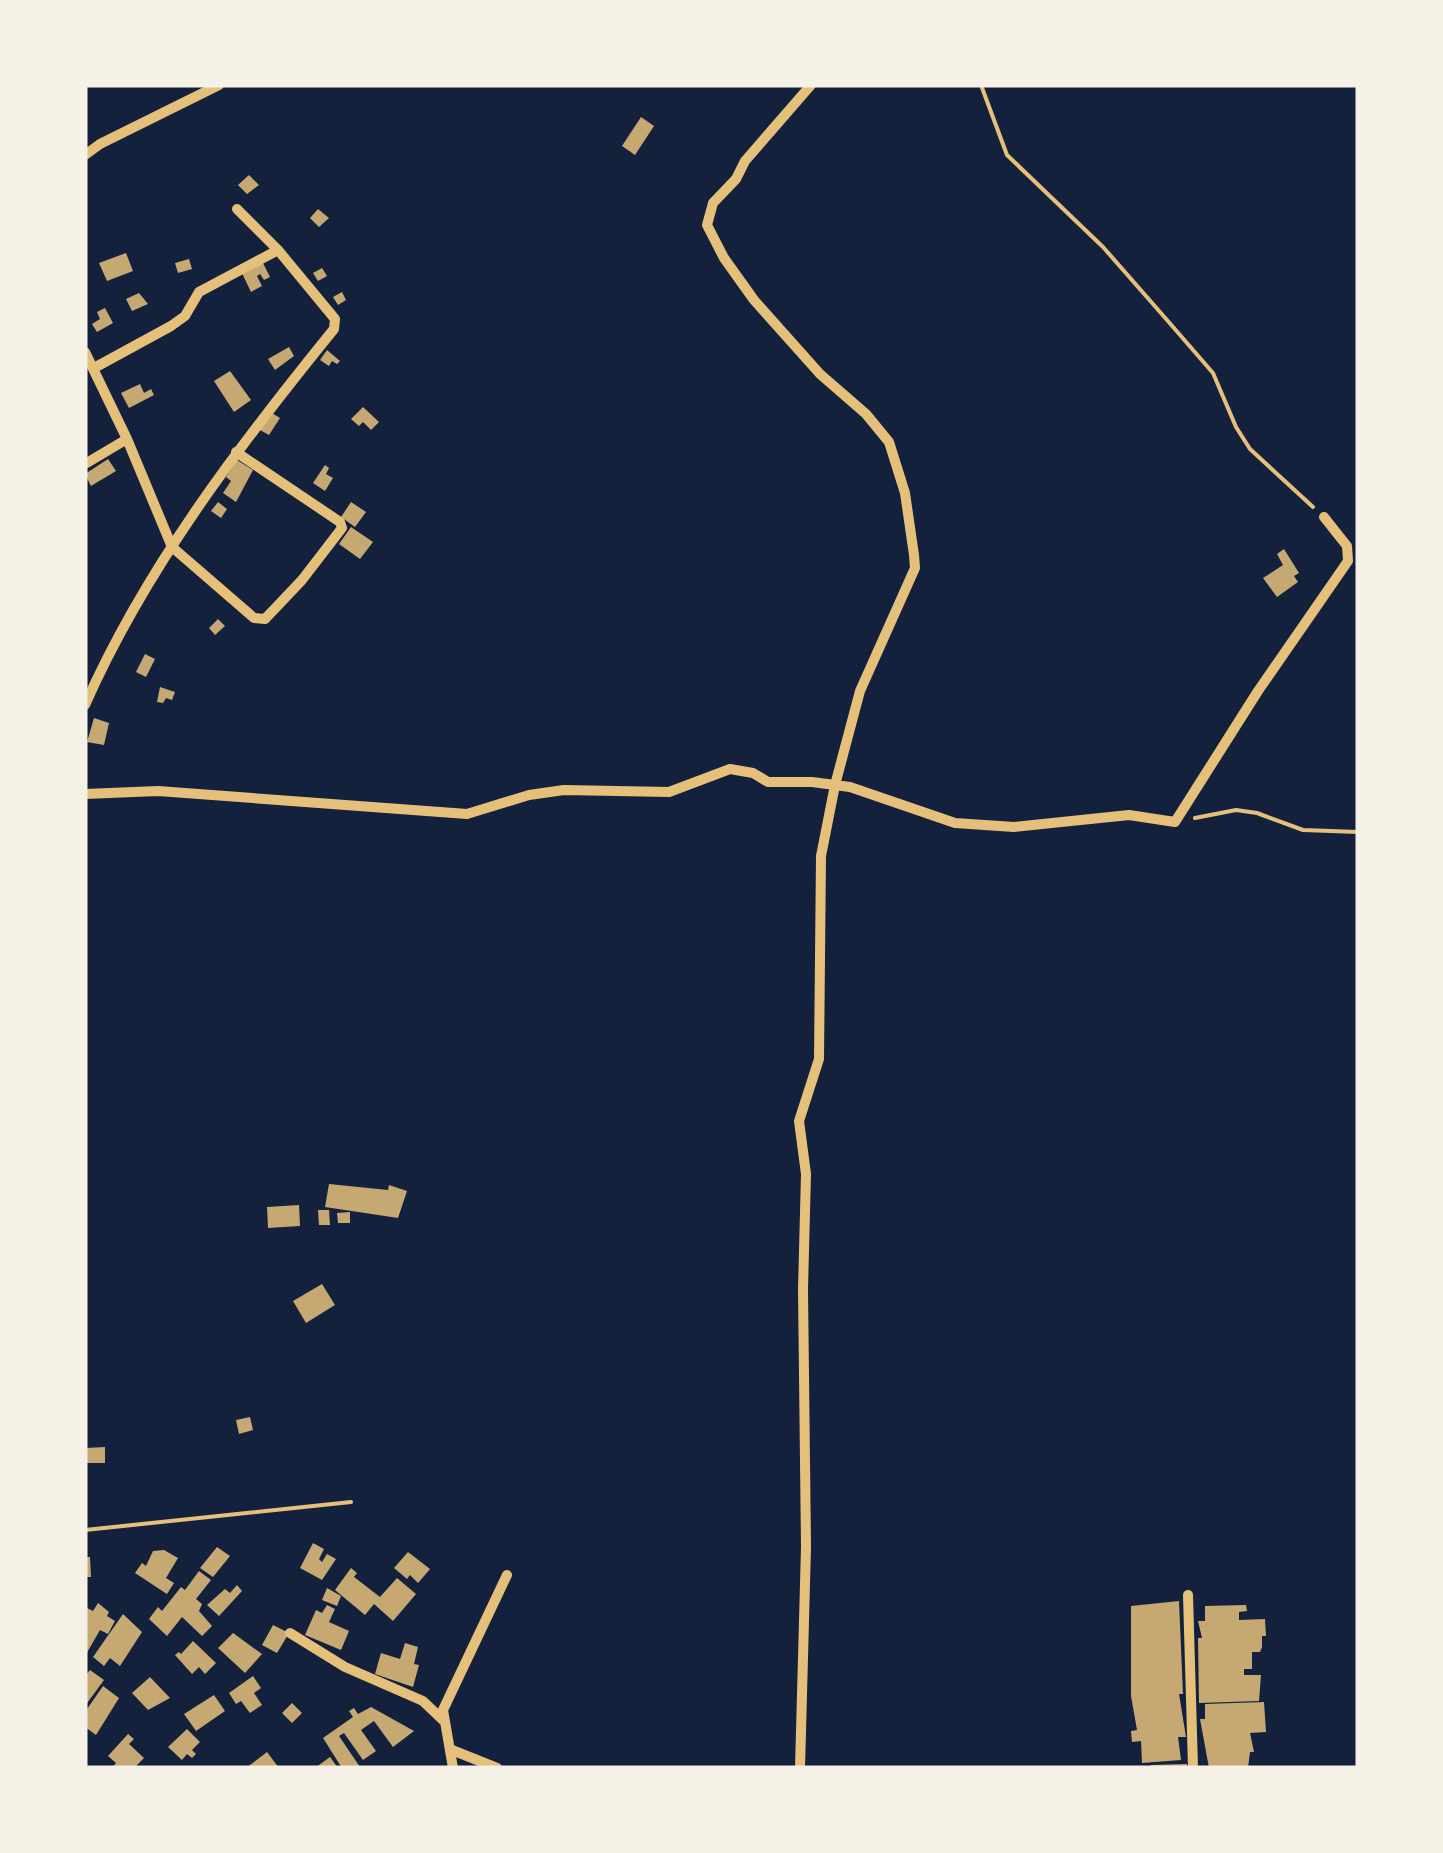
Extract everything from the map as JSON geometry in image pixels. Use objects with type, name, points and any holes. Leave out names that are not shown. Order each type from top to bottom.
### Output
[{"type":"street","points":[[85,155],[220,85]]},
{"type":"street","points":[[800,1768],[806,1547],[802,1289],[806,1163],[799,1120],[819,1060],[821,856],[860,691],[915,568],[905,492],[889,442],[880,428],[833,388],[754,300],[724,258],[707,225],[713,203],[810,85]]},
{"type":"street","points":[[85,705],[122,630],[172,547],[236,452],[334,329],[335,319],[278,250],[237,209]]},
{"type":"street","points":[[94,368],[185,316],[199,292],[278,250]]},
{"type":"street","points":[[85,352],[127,438],[172,547],[259,620],[302,580],[341,533],[340,522],[236,452]]},
{"type":"street","points":[[85,464],[127,438]]},
{"type":"street","points":[[85,794],[158,791],[454,814],[564,790],[670,792],[730,770],[753,773],[779,784],[835,785],[956,822],[1031,826],[1128,815],[1175,822],[1258,691],[1348,561],[1347,546],[1324,517]]},
{"type":"street","points":[[453,1768],[443,1710],[507,1575]]},
{"type":"street","points":[[1188,1595],[1193,1768]]},
{"type":"street","points":[[290,1633],[346,1666],[423,1702],[443,1720]]},
{"type":"street","points":[[452,1750],[497,1768]]},
{"type":"path","points":[[982,85],[1006,155],[1102,246],[1142,291],[1213,373],[1250,449],[1324,517]]},
{"type":"path","points":[[1175,822],[1236,810],[1302,830],[1358,832]]},
{"type":"path","points":[[85,1530],[350,1502]]},
{"type":"building","points":[[641,117],[654,126],[635,155],[622,146]]},
{"type":"building","points":[[249,175],[259,185],[247,194],[238,185]]},
{"type":"building","points":[[318,209],[329,218],[319,227],[310,218]]},
{"type":"building","points":[[126,253],[133,271],[107,281],[99,263]]},
{"type":"building","points":[[189,259],[192,269],[178,273],[175,263]]},
{"type":"building","points":[[262,261],[270,277],[264,280],[260,274],[257,276],[262,286],[251,292],[241,271]]},
{"type":"building","points":[[322,268],[327,276],[318,281],[313,273]]},
{"type":"building","points":[[342,292],[346,300],[338,305],[333,297]]},
{"type":"building","points":[[139,293],[148,304],[132,311],[126,299]]},
{"type":"building","points":[[105,308],[113,323],[97,332],[92,324],[100,319],[97,312]]},
{"type":"building","points":[[289,347],[294,356],[275,370],[268,359]]},
{"type":"building","points":[[327,350],[340,361],[337,364],[332,361],[329,366],[320,360]]},
{"type":"building","points":[[230,371],[251,400],[234,412],[214,381]]},
{"type":"building","points":[[140,384],[144,393],[151,389],[154,395],[129,408],[121,393]]},
{"type":"building","points":[[363,407],[379,422],[371,430],[363,422],[359,426],[351,419]]},
{"type":"building","points":[[272,413],[280,418],[269,435],[260,430]]},
{"type":"building","points":[[108,459],[116,471],[91,486],[85,474]]},
{"type":"building","points":[[237,460],[253,470],[236,502],[223,493],[231,481],[226,477]]},
{"type":"building","points":[[325,465],[329,468],[326,474],[333,478],[325,491],[313,483]]},
{"type":"building","points":[[218,502],[227,509],[221,518],[211,511]]},
{"type":"building","points":[[351,502],[366,512],[355,527],[341,517]]},
{"type":"building","points":[[351,527],[373,542],[360,559],[339,544]]},
{"type":"building","points":[[1284,549],[1299,573],[1294,576],[1298,582],[1277,597],[1263,578],[1283,565],[1277,554]]},
{"type":"building","points":[[218,619],[225,626],[215,635],[209,628]]},
{"type":"building","points":[[145,654],[155,659],[146,677],[136,672]]},
{"type":"building","points":[[160,687],[175,692],[172,700],[157,702]]},
{"type":"building","points":[[94,718],[109,723],[104,745],[87,742]]},
{"type":"building","points":[[329,1184],[388,1190],[389,1185],[407,1191],[398,1218],[325,1207]]},
{"type":"building","points":[[299,1205],[300,1226],[268,1228],[267,1207]]},
{"type":"building","points":[[318,1210],[329,1210],[330,1225],[319,1225]]},
{"type":"building","points":[[350,1212],[350,1223],[338,1223],[337,1213]]},
{"type":"building","points":[[322,1284],[335,1305],[306,1323],[293,1301]]},
{"type":"building","points":[[250,1417],[253,1430],[239,1434],[236,1420]]},
{"type":"building","points":[[105,1447],[105,1463],[87,1463],[86,1448]]},
{"type":"building","points":[[313,1543],[324,1549],[319,1559],[322,1562],[327,1554],[336,1559],[322,1580],[300,1568]]},
{"type":"building","points":[[217,1547],[230,1556],[213,1577],[200,1568]]},
{"type":"building","points":[[164,1550],[178,1558],[166,1578],[174,1583],[167,1594],[135,1573],[142,1563],[146,1566],[153,1551]]},
{"type":"building","points":[[408,1552],[430,1569],[418,1583],[394,1568]]},
{"type":"building","points":[[85,1557],[90,1557],[91,1577],[85,1577]]},
{"type":"building","points":[[351,1568],[357,1573],[354,1577],[380,1597],[397,1578],[416,1594],[393,1621],[374,1604],[365,1615],[335,1590]]},
{"type":"building","points":[[199,1571],[211,1580],[196,1599],[202,1604],[199,1611],[212,1626],[202,1636],[182,1617],[167,1636],[149,1619],[158,1607],[162,1611],[181,1587],[185,1590]]},
{"type":"building","points":[[237,1585],[242,1591],[219,1616],[207,1605],[225,1589],[230,1593]]},
{"type":"building","points":[[327,1588],[341,1596],[337,1606],[322,1600]]},
{"type":"building","points":[[1179,1601],[1183,1694],[1179,1694],[1186,1737],[1178,1737],[1181,1760],[1142,1763],[1141,1741],[1132,1742],[1131,1731],[1137,1730],[1131,1696],[1131,1606]]},
{"type":"building","points":[[98,1603],[115,1621],[108,1634],[100,1630],[85,1656],[85,1607],[93,1611]]},
{"type":"building","points":[[327,1605],[335,1609],[329,1622],[349,1631],[341,1650],[305,1635],[316,1610],[322,1613]]},
{"type":"building","points":[[1246,1605],[1247,1611],[1239,1612],[1239,1620],[1265,1619],[1266,1636],[1262,1636],[1260,1652],[1252,1652],[1252,1669],[1244,1669],[1244,1675],[1261,1675],[1259,1701],[1199,1703],[1198,1638],[1202,1638],[1198,1621],[1205,1621],[1205,1606]]},
{"type":"building","points":[[123,1614],[142,1632],[120,1666],[110,1658],[104,1666],[93,1657]]},
{"type":"building","points":[[273,1625],[289,1633],[277,1653],[262,1645]]},
{"type":"building","points":[[233,1633],[262,1654],[245,1673],[218,1648]]},
{"type":"building","points":[[193,1641],[216,1663],[205,1674],[199,1667],[192,1674],[175,1655]]},
{"type":"building","points":[[405,1643],[418,1647],[414,1664],[419,1665],[413,1687],[375,1674],[381,1653],[400,1659]]},
{"type":"building","points":[[90,1670],[104,1680],[85,1706],[85,1676]]},
{"type":"building","points":[[253,1676],[261,1688],[254,1693],[262,1705],[250,1713],[241,1701],[236,1704],[229,1693]]},
{"type":"building","points":[[150,1677],[170,1698],[148,1710],[132,1693]]},
{"type":"building","points":[[103,1686],[119,1698],[96,1735],[85,1727],[85,1712]]},
{"type":"building","points":[[214,1695],[225,1711],[196,1731],[184,1714]]},
{"type":"building","points":[[1264,1702],[1266,1732],[1250,1733],[1254,1752],[1250,1752],[1248,1768],[1209,1768],[1200,1719],[1205,1719],[1205,1704]]},
{"type":"building","points":[[292,1703],[302,1713],[292,1723],[282,1713]]},
{"type":"building","points":[[371,1707],[414,1731],[393,1747],[374,1721],[361,1730],[376,1751],[363,1760],[344,1733],[339,1736],[360,1767],[342,1768],[323,1738],[353,1717],[349,1711],[354,1708],[358,1714]]},
{"type":"building","points":[[187,1729],[200,1742],[192,1750],[196,1754],[192,1758],[187,1754],[182,1760],[168,1747]]},
{"type":"building","points":[[128,1734],[134,1739],[129,1744],[144,1758],[134,1768],[112,1768],[116,1763],[108,1756]]},
{"type":"building","points":[[267,1752],[279,1768],[246,1768]]},
{"type":"building","points":[[330,1757],[338,1768],[315,1768]]},
{"type":"building","points":[[1187,1764],[1187,1768],[1151,1768],[1151,1765]]}]
